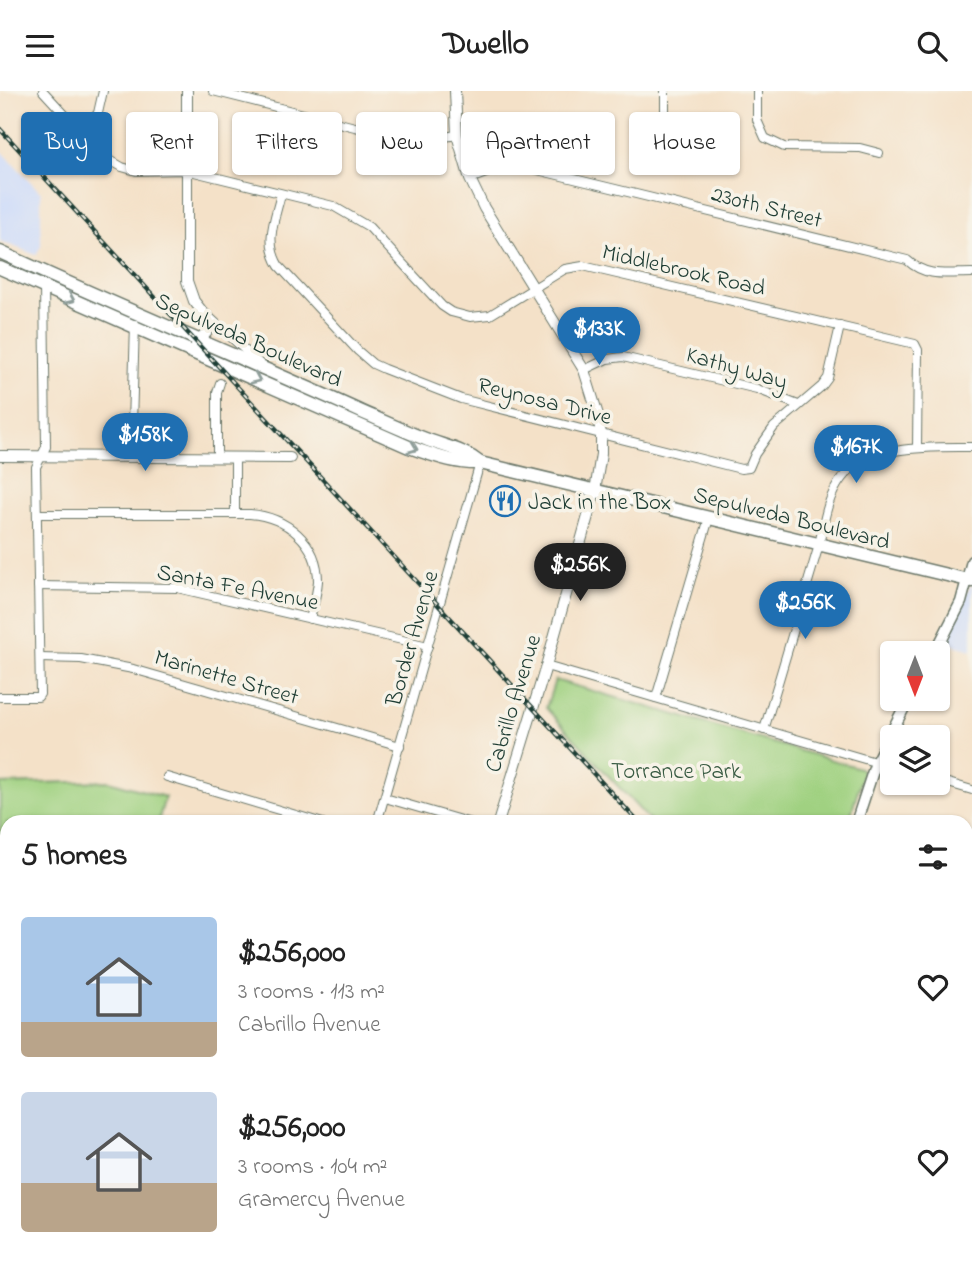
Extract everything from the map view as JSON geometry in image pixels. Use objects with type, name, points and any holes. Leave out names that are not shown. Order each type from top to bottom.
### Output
[{"type":"main road","name":"Sepulveda Boulevard","points":[[0,252],[136,313],[196,347],[365,420]]},
{"type":"main road","name":"Sepulveda Boulevard","points":[[0,268],[134,327],[265,368],[439,458],[462,464],[480,463],[970,581]]},
{"type":"main road","points":[[942,641],[970,581],[972,561]]},
{"type":"main road","points":[[859,815],[876,762],[902,711]]},
{"type":"street","name":"Middlebrook Road","points":[[43,91],[62,112]]},
{"type":"street","points":[[98,112],[103,91]]},
{"type":"street","points":[[187,91],[187,112]]},
{"type":"street","points":[[213,91],[402,139],[426,140],[457,135]]},
{"type":"street","name":"Cabrillo Avenue","points":[[455,91],[457,135],[470,179],[484,208],[584,370],[601,433],[601,454],[595,491],[500,815]]},
{"type":"street","points":[[665,91],[665,112]]},
{"type":"street","points":[[757,91],[757,120],[765,138],[784,147],[860,148],[879,153]]},
{"type":"street","name":"230th Street","points":[[470,179],[502,167],[525,167],[907,260],[918,270],[972,273]]},
{"type":"street","points":[[186,175],[187,281],[194,301],[265,368]]},
{"type":"street","name":"Middlebrook Road","points":[[206,175],[333,206],[359,219],[442,306],[460,316],[490,315],[565,269],[583,265],[906,340],[917,346],[917,449]]},
{"type":"street","name":"Reynosa Drive","points":[[281,194],[270,236],[273,255],[279,265],[365,359],[461,399],[745,469],[774,427],[815,394],[828,378],[840,326]]},
{"type":"street","points":[[0,697],[32,698],[40,694],[36,467],[46,447],[43,271]]},
{"type":"street","points":[[196,347],[209,326],[201,309]]},
{"type":"street","points":[[131,457],[136,313]]},
{"type":"street","name":"Kathy Way","points":[[584,370],[607,359],[623,357],[757,389],[798,405]]},
{"type":"street","points":[[217,458],[217,392],[220,383]]},
{"type":"street","points":[[764,730],[830,499],[842,478],[851,468],[873,457],[917,449],[972,447]]},
{"type":"street","points":[[0,456],[290,458]]},
{"type":"street","points":[[235,458],[235,514]]},
{"type":"street","name":"Border Avenue","points":[[380,815],[480,463]]},
{"type":"street","points":[[37,514],[235,514],[272,518],[302,537],[309,548],[318,583],[310,619]]},
{"type":"street","points":[[656,698],[709,519]]},
{"type":"street","name":"Santa Fe Avenue","points":[[38,586],[177,589],[428,646]]},
{"type":"street","name":"Marinette Street","points":[[40,658],[81,659],[120,666],[400,746]]},
{"type":"street","points":[[546,666],[880,763]]},
{"type":"street","points":[[167,777],[296,815]]},
{"type":"street","points":[[950,784],[972,790]]},
{"type":"street","points":[[385,798],[443,815]]},
{"type":"shaded area","points":[[0,149],[21,172],[21,175],[24,175],[41,193],[41,246],[36,255],[0,241]]},
{"type":"shaded area","points":[[972,583],[972,650],[943,641]]},
{"type":"green space","name":"Torrance Park","points":[[555,680],[860,768],[863,772],[851,815],[645,815],[546,708]]},
{"type":"green space","points":[[109,781],[165,797],[160,815],[0,815],[0,784]]},
{"type":"railway","points":[[0,129],[632,815]]},
{"type":"place","name":"Jack in the Box","points":[[505,501]]}]
